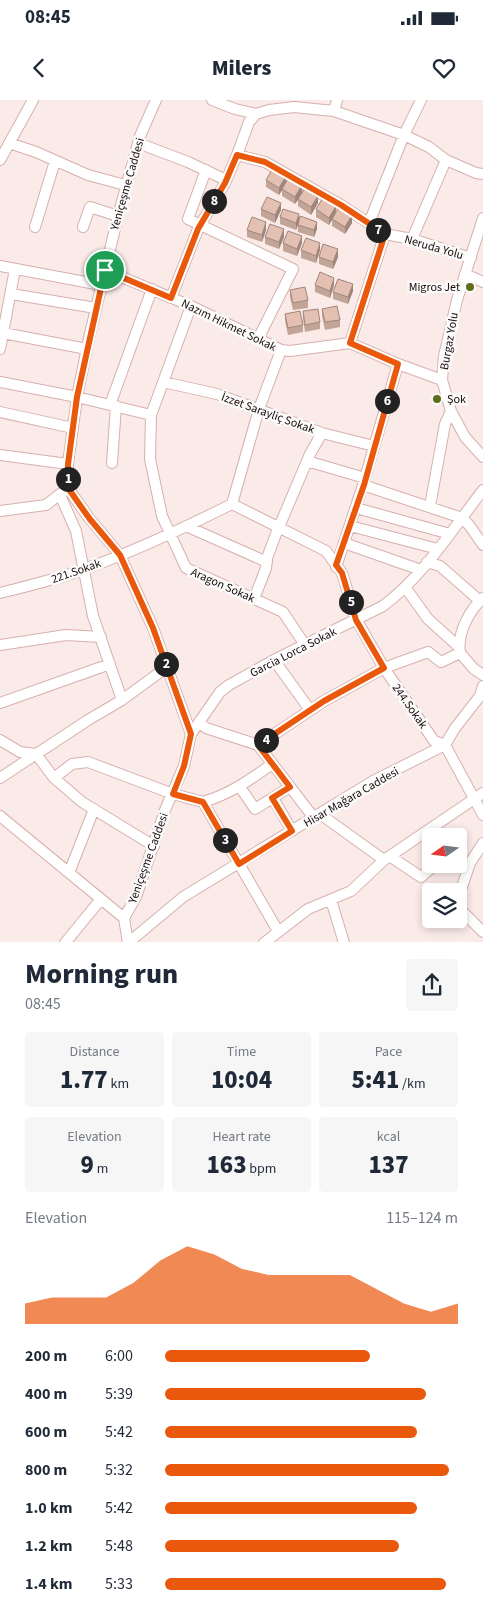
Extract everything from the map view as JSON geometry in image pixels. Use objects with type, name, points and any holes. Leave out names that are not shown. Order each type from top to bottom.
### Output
[{"type":"street","name":"Yeniçeşme Caddesi","points":[[68,488],[68,464],[86,349],[125,185],[138,143],[156,100]]},
{"type":"street","points":[[212,100],[235,109],[256,114]]},
{"type":"street","points":[[334,111],[336,100]]},
{"type":"street","points":[[369,223],[404,135],[421,100]]},
{"type":"street","points":[[0,160],[32,101]]},
{"type":"street","points":[[171,298],[199,226],[226,180],[249,122],[256,114],[269,105],[334,111],[404,135],[429,147],[446,160],[476,173],[483,174]]},
{"type":"street","points":[[9,143],[88,174],[125,185]]},
{"type":"street","points":[[138,143],[188,162],[226,180]]},
{"type":"street","name":"Neruda Yolu","points":[[237,155],[265,162],[341,205],[385,234],[412,239],[471,258]]},
{"type":"street","points":[[412,239],[446,160]]},
{"type":"street","points":[[35,227],[55,161]]},
{"type":"street","points":[[206,170],[188,219],[199,226],[293,269],[258,339]]},
{"type":"street","points":[[83,227],[90,207],[118,216]]},
{"type":"street","name":"Burgaz Yolu","points":[[482,455],[465,437],[451,411],[442,380],[444,356],[456,300],[483,218]]},
{"type":"street","points":[[385,234],[350,343],[398,364],[442,380]]},
{"type":"street","points":[[0,266],[101,285]]},
{"type":"street","points":[[0,348],[15,269]]},
{"type":"street","name":"Nazım Hikmet Sokak","points":[[105,270],[191,306],[281,350],[290,351],[350,343]]},
{"type":"street","points":[[465,274],[483,282]]},
{"type":"street","points":[[112,463],[113,406],[152,290]]},
{"type":"street","points":[[10,294],[96,308]]},
{"type":"street","name":"Aragon Sokak","points":[[191,306],[151,415],[150,459],[162,516],[186,568],[283,612],[305,645]]},
{"type":"street","points":[[3,333],[86,349]]},
{"type":"street","points":[[232,504],[260,409],[281,350]]},
{"type":"street","points":[[336,566],[356,508],[398,364]]},
{"type":"street","points":[[0,382],[77,397],[151,415]]},
{"type":"street","name":"İzzet Sarayliç Sokak","points":[[163,382],[216,394],[322,432],[374,446]]},
{"type":"street","points":[[430,506],[445,424],[451,411]]},
{"type":"street","points":[[0,412],[73,428]]},
{"type":"street","points":[[254,599],[279,527],[307,461],[322,432]]},
{"type":"street","points":[[0,455],[68,464]]},
{"type":"street","points":[[307,461],[462,518],[469,524],[483,545]]},
{"type":"street","points":[[0,511],[46,505],[68,488],[89,518],[120,555],[153,628],[191,734]]},
{"type":"street","name":"Garcia Lorca Sokak","points":[[191,734],[220,692],[229,685],[274,660],[383,606],[405,587],[424,566],[483,490]]},
{"type":"street","points":[[60,494],[76,531],[93,616],[122,700]]},
{"type":"street","name":"221.Sokak","points":[[0,593],[84,570],[232,504]]},
{"type":"street","name":"244.Sokak","points":[[232,504],[326,551],[342,573],[356,620],[384,668],[434,741],[445,745],[483,815]]},
{"type":"street","points":[[356,508],[450,534]]},
{"type":"street","points":[[186,526],[267,562]]},
{"type":"street","points":[[350,526],[438,549]]},
{"type":"street","points":[[258,745],[310,710],[384,668],[428,652],[441,662],[460,650],[466,619],[482,600],[440,566],[424,566],[344,544]]},
{"type":"street","points":[[405,587],[428,619],[460,650],[474,669],[483,675]]},
{"type":"street","points":[[0,645],[66,635],[101,637]]},
{"type":"street","points":[[274,660],[310,710]]},
{"type":"street","points":[[0,703],[110,664]]},
{"type":"street","points":[[0,778],[122,700],[167,667]]},
{"type":"street","points":[[445,745],[455,728],[480,696],[483,686]]},
{"type":"street","points":[[199,722],[206,728],[258,745],[290,787],[317,816],[421,877],[426,873]]},
{"type":"street","name":"Yeniçeşme Caddesi","points":[[128,942],[124,918],[136,897],[165,810],[184,766],[191,734]]},
{"type":"street","points":[[0,740],[20,752],[36,754],[54,778],[82,802],[154,846]]},
{"type":"street","name":"Hisar Mağara Caddesi","points":[[128,942],[183,897],[373,781],[445,745]]},
{"type":"street","points":[[54,778],[72,764],[88,762],[173,794],[203,802],[221,797],[240,787],[272,764]]},
{"type":"street","points":[[240,787],[255,809],[290,787]]},
{"type":"street","points":[[264,942],[308,909],[351,891],[388,859],[483,794]]},
{"type":"street","points":[[272,798],[292,831]]},
{"type":"street","points":[[203,802],[278,931]]},
{"type":"street","points":[[69,873],[94,809]]},
{"type":"street","points":[[0,816],[124,918]]},
{"type":"street","points":[[463,883],[470,863],[483,844]]},
{"type":"street","points":[[65,942],[101,899]]},
{"type":"street","points":[[330,900],[344,942]]},
{"type":"street","points":[[467,916],[483,932]]},
{"type":"building","points":[[273,168],[286,176],[279,188],[266,180]]},
{"type":"building","points":[[289,177],[302,185],[295,197],[282,189]]},
{"type":"building","points":[[305,188],[318,196],[311,207],[298,199]]},
{"type":"building","points":[[267,197],[281,203],[275,215],[261,209]]},
{"type":"building","points":[[323,198],[336,206],[329,218],[316,209]]},
{"type":"building","points":[[339,207],[352,215],[345,227],[332,219]]},
{"type":"building","points":[[283,209],[299,214],[296,223],[280,217]]},
{"type":"building","points":[[300,216],[317,222],[314,230],[298,225]]},
{"type":"building","points":[[252,217],[266,222],[262,235],[247,230]]},
{"type":"building","points":[[270,224],[284,229],[279,242],[265,237]]},
{"type":"building","points":[[288,231],[302,236],[297,249],[283,243]]},
{"type":"building","points":[[306,238],[320,243],[316,256],[301,250]]},
{"type":"building","points":[[323,244],[338,249],[333,262],[319,257]]},
{"type":"building","points":[[320,272],[334,278],[330,291],[315,285]]},
{"type":"building","points":[[338,279],[353,284],[348,297],[333,292]]},
{"type":"building","points":[[305,287],[308,300],[293,303],[290,290]]},
{"type":"building","points":[[337,306],[340,320],[325,322],[322,309]]},
{"type":"building","points":[[318,309],[320,322],[305,325],[303,311]]},
{"type":"building","points":[[300,311],[303,325],[288,328],[285,314]]},
{"type":"place","name":"Migros Jet","points":[[470,287]]},
{"type":"place","name":"Şok","points":[[437,399]]},
{"type":"route","points":[[237,155],[265,162],[341,205],[385,234],[350,343],[398,364],[364,485],[336,565],[342,573],[356,620],[384,668],[324,701],[258,745],[290,787],[272,798],[292,831],[239,864],[203,802],[173,794],[184,766],[191,734],[153,628],[120,555],[89,518],[68,488],[68,464],[77,397],[88,338],[105,270],[171,298],[198,229],[225,183],[237,155]]}]
